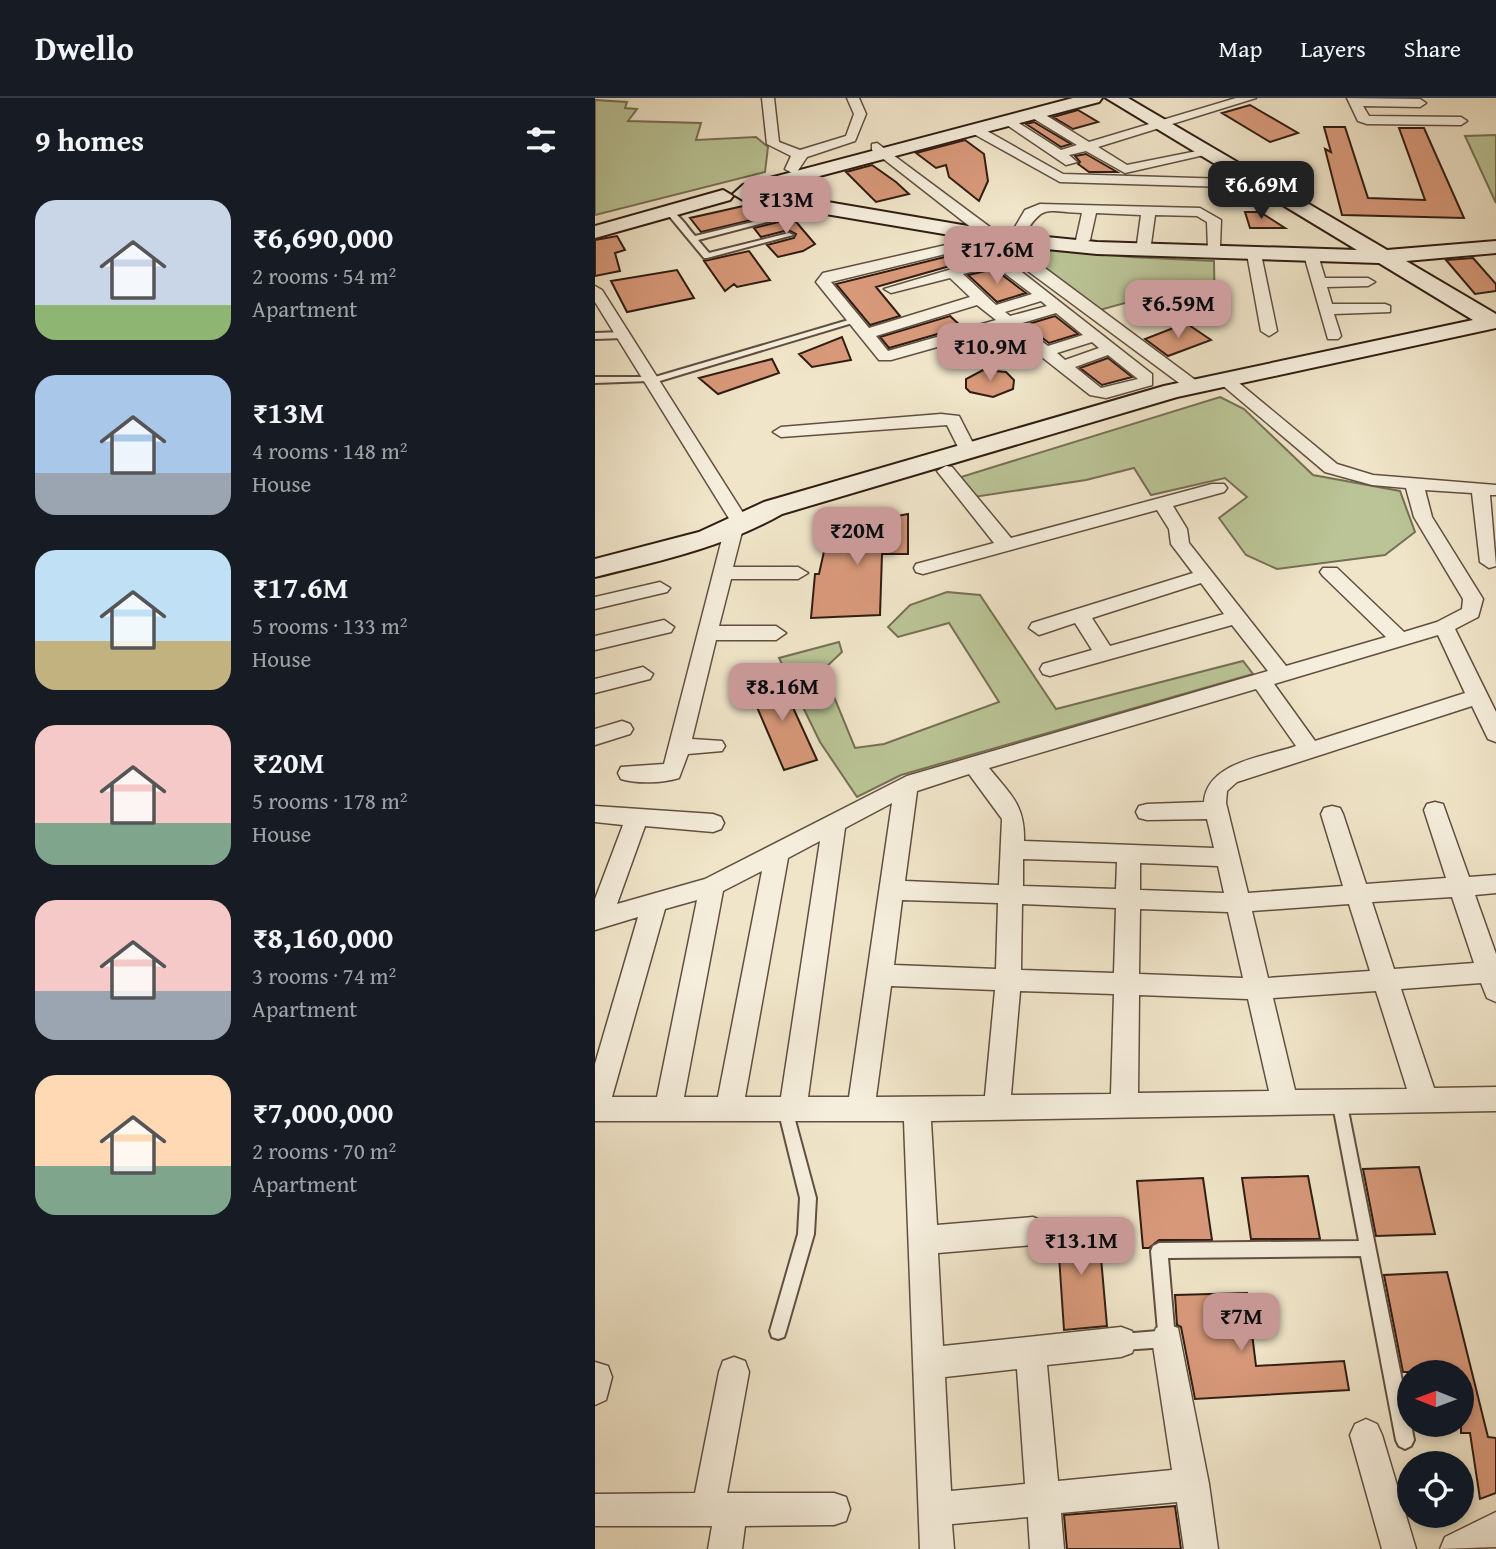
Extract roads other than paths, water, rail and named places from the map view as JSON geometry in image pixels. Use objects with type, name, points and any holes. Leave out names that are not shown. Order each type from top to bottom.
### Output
[{"type":"street","points":[[768,98],[773,144],[796,162],[882,150],[977,130],[1093,98]]},
{"type":"street","points":[[595,222],[736,191],[851,138],[860,114],[853,98]]},
{"type":"street","points":[[595,232],[1060,98]]},
{"type":"street","points":[[1115,98],[1495,323]]},
{"type":"street","points":[[1186,98],[1205,110]]},
{"type":"street","points":[[1060,154],[1250,98]]},
{"type":"street","points":[[1420,103],[1354,100],[1362,118],[1367,120],[1461,121]]},
{"type":"street","points":[[1035,114],[1125,169],[1207,153]]},
{"type":"street","points":[[1007,121],[1060,154],[1093,180]]},
{"type":"street","points":[[977,130],[1051,175],[1093,180],[1141,198],[1212,216],[1213,246]]},
{"type":"street","points":[[1117,138],[1159,163]]},
{"type":"street","points":[[882,150],[981,229],[1014,262],[1041,296],[1146,377],[1146,382],[1101,393],[980,299],[959,278]]},
{"type":"street","points":[[1019,232],[1030,213],[1040,208],[1090,208],[1141,198],[1261,184]]},
{"type":"street","points":[[736,191],[1097,248],[1311,255],[1496,247]]},
{"type":"street","points":[[1141,198],[1144,243]]},
{"type":"street","points":[[1083,240],[1090,208]]},
{"type":"street","points":[[981,229],[1083,240],[1375,252],[1496,240]]},
{"type":"street","points":[[1057,308],[888,358],[883,356],[823,279],[970,242],[1014,262],[1196,388]]},
{"type":"street","points":[[1254,254],[1269,331]]},
{"type":"street","points":[[1311,255],[1333,336]]},
{"type":"street","points":[[872,266],[895,293],[1014,262]]},
{"type":"street","points":[[1318,283],[1368,282]]},
{"type":"street","points":[[595,290],[652,379],[738,529],[722,573],[671,772],[629,773]]},
{"type":"street","points":[[995,310],[1041,296]]},
{"type":"street","points":[[860,328],[917,318],[980,299]]},
{"type":"street","points":[[955,307],[980,332]]},
{"type":"street","points":[[1325,309],[1385,309]]},
{"type":"street","points":[[595,568],[708,542],[773,509],[1172,391],[1227,382],[1495,323]]},
{"type":"street","points":[[1046,352],[1094,336]]},
{"type":"street","points":[[1063,366],[1110,349]]},
{"type":"street","points":[[1227,382],[1331,468],[1372,480],[1488,489],[1489,562]]},
{"type":"street","points":[[738,529],[783,520],[1181,400],[1196,388]]},
{"type":"street","points":[[781,432],[953,420],[968,451]]},
{"type":"street","points":[[946,471],[1006,545]]},
{"type":"street","points":[[598,919],[655,905],[712,886],[906,787],[1444,627],[1471,612],[1473,599],[1423,517],[1415,484]]},
{"type":"street","points":[[923,568],[1218,488]]},
{"type":"street","points":[[1162,503],[1178,529],[1180,544],[1282,675]]},
{"type":"street","points":[[1330,572],[1401,640]]},
{"type":"street","points":[[722,573],[798,573]]},
{"type":"street","points":[[1039,628],[1204,576]]},
{"type":"street","points":[[595,603],[660,588]]},
{"type":"street","points":[[1080,615],[1105,654]]},
{"type":"street","points":[[1050,669],[1236,617]]},
{"type":"street","points":[[595,643],[664,627]]},
{"type":"street","points":[[1444,627],[1496,734]]},
{"type":"street","points":[[706,633],[776,633]]},
{"type":"street","points":[[595,686],[643,674]]},
{"type":"street","points":[[1261,681],[1310,750]]},
{"type":"street","points":[[1285,1103],[1217,810],[1216,788],[1220,781],[1478,696]]},
{"type":"street","points":[[595,737],[622,729]]},
{"type":"street","points":[[679,747],[714,746]]},
{"type":"street","points":[[974,765],[1009,808],[1013,819],[1008,980],[997,1108]]},
{"type":"street","points":[[861,1109],[906,787]]},
{"type":"street","points":[[1147,812],[1217,810]]},
{"type":"street","points":[[880,975],[1258,989],[1385,979],[1494,979],[1435,810]]},
{"type":"street","points":[[595,814],[713,823]]},
{"type":"street","points":[[1332,814],[1424,1100]]},
{"type":"street","points":[[598,919],[637,817]]},
{"type":"street","points":[[789,1109],[834,824]]},
{"type":"street","points":[[1012,850],[1228,857]]},
{"type":"street","points":[[729,1109],[778,853]]},
{"type":"street","points":[[1124,1106],[1129,853]]},
{"type":"street","points":[[891,890],[1238,902],[1496,884]]},
{"type":"street","points":[[668,1109],[712,886]]},
{"type":"street","points":[[655,905],[595,1109],[917,1109],[1496,1099]]},
{"type":"street","points":[[917,1109],[937,1549]]},
{"type":"street","points":[[924,1240],[1034,1231]]},
{"type":"street","points":[[1167,1339],[1193,1484],[1201,1549]]},
{"type":"street","points":[[930,1363],[1121,1342]]},
{"type":"street","points":[[1031,1352],[1047,1549]]},
{"type":"street","points":[[725,1549],[719,1509],[734,1372]]},
{"type":"street","points":[[1366,1435],[1399,1549]]},
{"type":"street","points":[[937,1509],[1193,1484]]},
{"type":"street","points":[[596,1516],[719,1509],[834,1508]]},
{"type":"street","points":[[1457,1549],[1496,1529]]},
{"type":"lane","points":[[666,211],[673,215],[707,256],[789,235]]},
{"type":"lane","points":[[693,239],[778,218]]},
{"type":"lane","points":[[595,380],[652,379],[860,328]]},
{"type":"lane","points":[[595,336],[623,335]]},
{"type":"lane","points":[[1339,1100],[1405,1440]]},
{"type":"lane","points":[[778,1331],[806,1234],[808,1198],[789,1109]]},
{"type":"lane","points":[[1121,1342],[1167,1339],[1159,1251],[1366,1248]]}]
